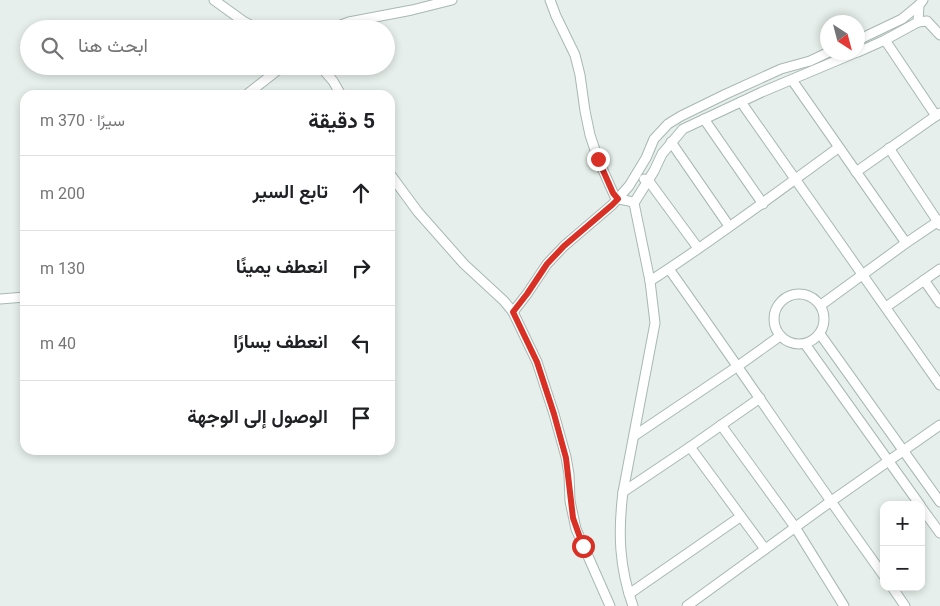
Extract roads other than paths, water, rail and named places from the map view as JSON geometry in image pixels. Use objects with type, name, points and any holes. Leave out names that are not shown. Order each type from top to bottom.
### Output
[{"type":"street","points":[[214,0],[242,20]]},
{"type":"street","points":[[360,20],[452,0]]},
{"type":"street","points":[[550,0],[575,55],[590,135],[598,159],[613,193],[618,199],[634,203]]},
{"type":"street","points":[[918,22],[921,2]]},
{"type":"street","points":[[865,37],[902,19],[921,2]]},
{"type":"street","points":[[865,49],[918,22],[927,21],[940,35]]},
{"type":"street","points":[[856,172],[938,114],[885,40]]},
{"type":"street","points":[[513,312],[547,264],[564,246],[618,199],[634,178],[654,139],[668,124],[780,69],[820,56]]},
{"type":"street","points":[[633,606],[624,574],[620,530],[623,492],[655,323],[650,281],[634,203],[662,154],[683,129],[762,92],[838,60]]},
{"type":"street","points":[[252,90],[272,75]]},
{"type":"street","points":[[328,75],[338,90]]},
{"type":"street","points":[[792,80],[906,244]]},
{"type":"street","points":[[741,102],[939,380]]},
{"type":"street","points":[[704,119],[763,204]]},
{"type":"street","points":[[671,142],[730,226]]},
{"type":"street","points":[[650,281],[763,204],[838,148]]},
{"type":"street","points":[[822,305],[939,222],[888,148]]},
{"type":"street","points":[[634,178],[648,180],[698,248]]},
{"type":"street","points":[[395,181],[418,212],[464,264],[504,301],[513,312],[537,362],[554,414],[566,458],[569,474],[570,501],[576,529],[610,606]]},
{"type":"street","points":[[669,269],[738,366],[830,502],[880,571]]},
{"type":"street","points":[[886,307],[940,269]]},
{"type":"street","points":[[924,280],[940,303]]},
{"type":"street","points":[[792,294],[807,294],[815,298],[822,305],[825,316],[820,334],[805,344],[788,342],[780,336],[774,322],[774,313],[778,305],[784,298],[792,294]]},
{"type":"street","points":[[0,299],[20,297]]},
{"type":"street","points":[[820,334],[940,502]]},
{"type":"street","points":[[634,436],[780,336]]},
{"type":"street","points":[[805,344],[917,501]]},
{"type":"street","points":[[623,492],[760,398]]},
{"type":"street","points":[[721,425],[795,527],[844,606]]},
{"type":"street","points":[[687,606],[940,425]]},
{"type":"street","points":[[690,447],[740,517],[766,549]]},
{"type":"street","points":[[925,512],[940,533]]},
{"type":"street","points":[[629,594],[740,517]]},
{"type":"street","points":[[895,591],[905,606]]}]
